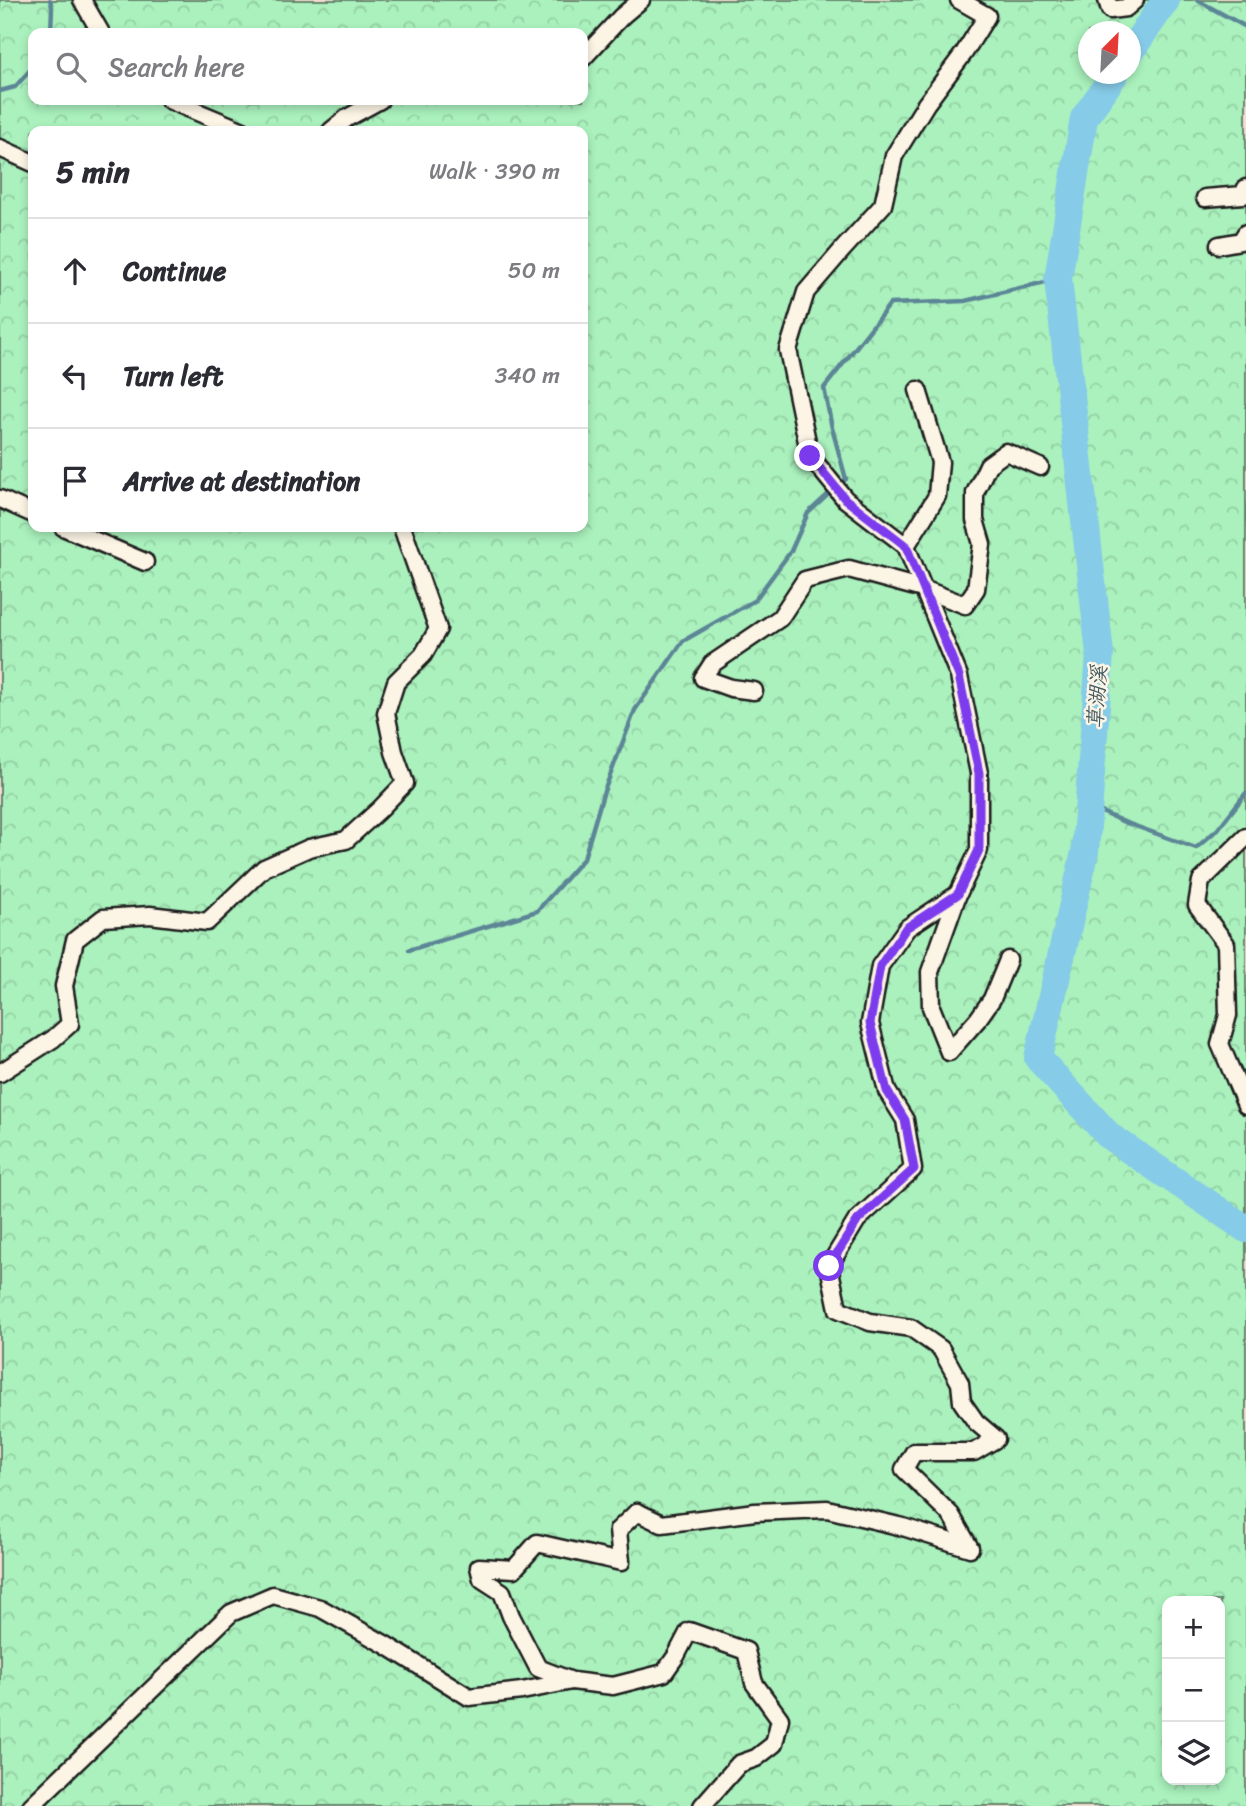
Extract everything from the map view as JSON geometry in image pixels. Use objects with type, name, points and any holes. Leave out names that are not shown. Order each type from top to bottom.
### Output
[{"type":"street","points":[[82,0],[98,28]]},
{"type":"street","points":[[588,53],[641,0]]},
{"type":"street","points":[[959,0],[987,16],[964,53],[926,104],[894,156],[884,205],[806,292],[788,351],[810,456],[845,499],[906,546],[959,676],[979,773],[979,850],[958,894],[930,972],[931,1007],[948,1052],[992,999],[1008,960]]},
{"type":"street","points":[[1107,0],[1110,10],[1126,8],[1135,0]]},
{"type":"street","points":[[181,105],[231,126]]},
{"type":"street","points":[[337,126],[347,117],[370,105]]},
{"type":"street","points":[[0,148],[28,161]]},
{"type":"street","points":[[1205,198],[1243,195],[1246,188]]},
{"type":"street","points":[[1219,245],[1241,241],[1246,233]]},
{"type":"street","points":[[906,546],[937,496],[940,462],[918,390]]},
{"type":"street","points":[[754,691],[731,688],[703,678],[712,664],[780,618],[805,580],[849,569],[923,589],[965,605],[976,589],[982,544],[975,520],[975,493],[988,466],[1006,452],[1040,467]]},
{"type":"street","points":[[0,499],[28,512]]},
{"type":"street","points":[[75,532],[145,562]]},
{"type":"street","points":[[0,1073],[53,1039],[69,1024],[64,986],[75,940],[103,918],[150,915],[207,922],[264,867],[309,848],[346,840],[405,783],[394,752],[386,713],[396,682],[423,655],[438,629],[404,532]]},
{"type":"street","points":[[1246,837],[1201,881],[1197,905],[1226,944],[1228,1015],[1220,1044],[1246,1105]]},
{"type":"street","points":[[702,1806],[739,1764],[756,1758],[774,1744],[780,1719],[754,1683],[746,1651],[689,1632],[677,1656],[664,1673],[613,1686],[572,1681],[538,1668],[511,1616],[502,1592],[482,1579],[479,1567],[514,1569],[537,1543],[621,1562],[618,1530],[637,1512],[662,1524],[755,1512],[827,1508],[903,1527],[970,1548],[951,1515],[904,1469],[914,1452],[974,1452],[996,1439],[976,1422],[962,1402],[960,1383],[941,1349],[911,1328],[870,1322],[838,1309],[829,1266],[858,1220],[914,1169],[905,1120],[887,1091],[870,1023],[880,966],[906,928],[958,894]]},
{"type":"street","points":[[31,1806],[232,1613],[274,1595],[320,1608],[469,1697],[522,1691],[572,1681]]},
{"type":"green space","points":[[0,0],[1246,0],[1246,1806],[0,1806]]},
{"type":"waterway","points":[[50,0],[51,28]]},
{"type":"waterway","name":"草湖溪","points":[[1141,36],[1166,0]]},
{"type":"waterway","points":[[1197,0],[1246,27]]},
{"type":"waterway","points":[[0,91],[15,87],[28,73]]},
{"type":"waterway","name":"草湖溪","points":[[1108,84],[1084,118],[1058,279],[1100,654],[1085,852],[1038,1058],[1109,1136],[1246,1229]]},
{"type":"waterway","points":[[840,484],[846,479],[824,388],[890,304],[965,301],[1058,279]]},
{"type":"waterway","points":[[409,950],[537,911],[584,858],[603,794],[635,710],[683,641],[755,600],[791,551],[808,513],[833,490]]},
{"type":"waterway","points":[[1088,806],[1196,848],[1218,829],[1246,793]]},
{"type":"route","points":[[810,456],[845,499],[906,546],[959,676],[979,773],[979,850],[958,894],[906,928],[880,966],[870,1023],[887,1091],[905,1120],[914,1169],[858,1220],[829,1266]]}]
